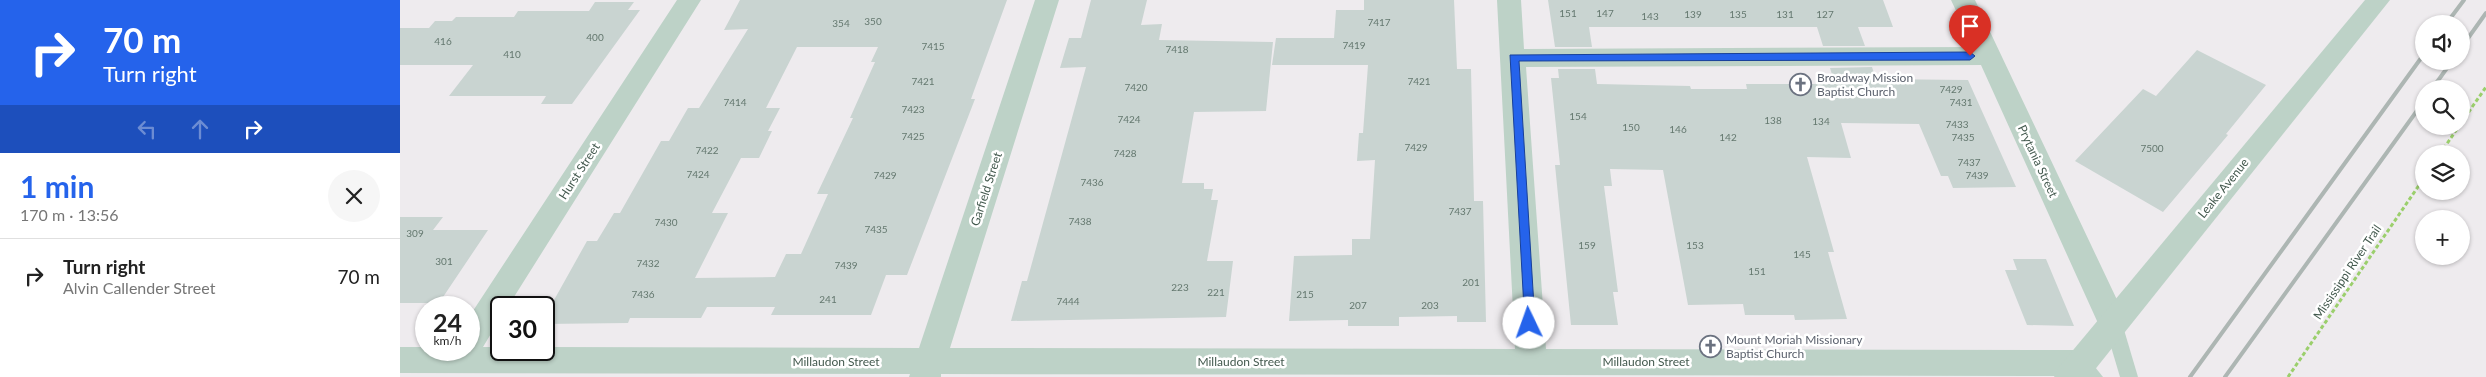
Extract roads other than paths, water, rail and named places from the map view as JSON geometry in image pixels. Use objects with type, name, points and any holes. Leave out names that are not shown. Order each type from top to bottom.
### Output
[{"type":"street","name":"Hurst Street","points":[[480,324],[689,0]]},
{"type":"street","name":"Garfield Street","points":[[927,369],[1047,0]]},
{"type":"street","points":[[1510,0],[1532,369]]},
{"type":"street","name":"Prytania Street","points":[[1963,0],[2113,323]]},
{"type":"street","name":"Leake Avenue","points":[[2082,372],[2113,323],[2378,0]]},
{"type":"street","points":[[1514,58],[1989,56]]},
{"type":"street","name":"Millaudon Street","points":[[480,358],[927,369],[1532,369],[2082,372]]},
{"type":"street","name":"Millaudon Street","points":[[400,360],[415,359]]},
{"type":"lane","points":[[2113,323],[2129,377]]},
{"type":"railway","points":[[2453,15],[2464,0]]},
{"type":"railway","points":[[2470,35],[2486,13]]},
{"type":"railway","points":[[2190,377],[2415,66]]},
{"type":"railway","points":[[2438,80],[2446,70]]},
{"type":"railway","points":[[2225,377],[2415,113]]},
{"type":"place","name":"Broadway Mission Baptist Church","points":[[1801,84]]},
{"type":"place","name":"Mount Moriah Missionary Baptist Church","points":[[1710,346]]}]
